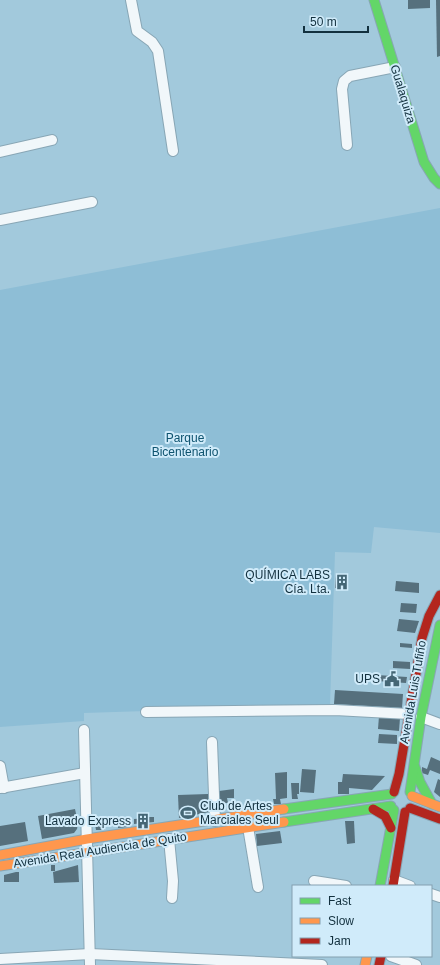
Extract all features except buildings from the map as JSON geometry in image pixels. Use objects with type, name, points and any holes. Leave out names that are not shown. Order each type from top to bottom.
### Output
[{"type":"main road","name":"Gualaquiza","points":[[374,0],[424,162],[434,178],[440,184]]},
{"type":"main road","name":"Avenida Luis Tufiño","points":[[393,793],[422,638],[429,616],[440,595]]},
{"type":"main road","name":"Avenida Luis Tufiño","points":[[411,794],[421,717],[428,679],[438,646],[440,625]]},
{"type":"main road","points":[[415,676],[428,679]]},
{"type":"main road","points":[[414,762],[416,775],[436,806]]},
{"type":"main road","points":[[380,885],[391,828],[392,808],[390,800],[393,793],[402,789],[436,806]]},
{"type":"main road","name":"Avenida Real Audiencia de Quito","points":[[0,855],[87,839],[393,793]]},
{"type":"main road","points":[[394,883],[401,832],[413,800],[411,794]]},
{"type":"main road","points":[[392,808],[398,812],[408,810],[440,819]]},
{"type":"main road","name":"Avenida Real Audiencia de Quito","points":[[0,866],[248,827],[373,809],[392,808]]},
{"type":"main road","points":[[373,809],[382,813],[386,817],[391,828]]},
{"type":"street","points":[[131,0],[137,31],[152,42],[158,51],[173,151]]},
{"type":"street","points":[[347,145],[342,89],[344,81],[350,76],[395,67]]},
{"type":"street","points":[[0,152],[52,140]]},
{"type":"street","points":[[0,220],[92,202]]},
{"type":"street","points":[[146,712],[335,710],[409,714]]},
{"type":"street","points":[[421,717],[440,724]]},
{"type":"street","points":[[84,730],[90,965]]},
{"type":"street","points":[[212,742],[214,821]]},
{"type":"street","points":[[0,766],[2,788],[84,773]]},
{"type":"street","points":[[248,827],[258,887]]},
{"type":"street","points":[[169,839],[173,881],[172,898]]},
{"type":"street","points":[[314,880],[341,885]]},
{"type":"street","points":[[394,883],[405,885]]},
{"type":"street","points":[[0,959],[90,954],[322,965]]},
{"type":"street","points":[[394,957],[416,965]]},
{"type":"green space","name":"Parque Bicentenario","points":[[440,208],[440,533],[374,527],[371,553],[335,552],[330,705],[84,713],[84,721],[0,727],[0,290]]},
{"type":"traffic: fast","points":[[374,0],[424,162],[434,178],[440,184]]},
{"type":"traffic: fast","points":[[410,792],[421,717],[440,625]]},
{"type":"traffic: fast","points":[[415,767],[420,782],[432,804]]},
{"type":"traffic: fast","points":[[284,809],[392,794]]},
{"type":"traffic: fast","points":[[284,822],[391,806]]},
{"type":"traffic: fast","points":[[380,885],[394,810]]},
{"type":"traffic: slow","points":[[412,796],[440,807]]},
{"type":"traffic: slow","points":[[0,855],[87,839],[284,809]]},
{"type":"traffic: slow","points":[[0,866],[284,822]]},
{"type":"traffic: slow","points":[[365,965],[367,957]]},
{"type":"traffic: jam","points":[[394,792],[399,774],[422,638],[429,616],[440,595]]},
{"type":"traffic: jam","points":[[410,808],[440,819]]},
{"type":"traffic: jam","points":[[373,809],[385,816],[391,828]]},
{"type":"traffic: jam","points":[[393,885],[405,812]]},
{"type":"traffic: jam","points":[[379,965],[381,957]]},
{"type":"place","name":"QUÍMICA LABS Cía. Lta.","points":[[342,582]]},
{"type":"place","name":"UPS","points":[[392,679]]},
{"type":"place","name":"Club de Artes Marciales Seul","points":[[188,813]]},
{"type":"place","name":"Lavado Express","points":[[143,821]]}]
